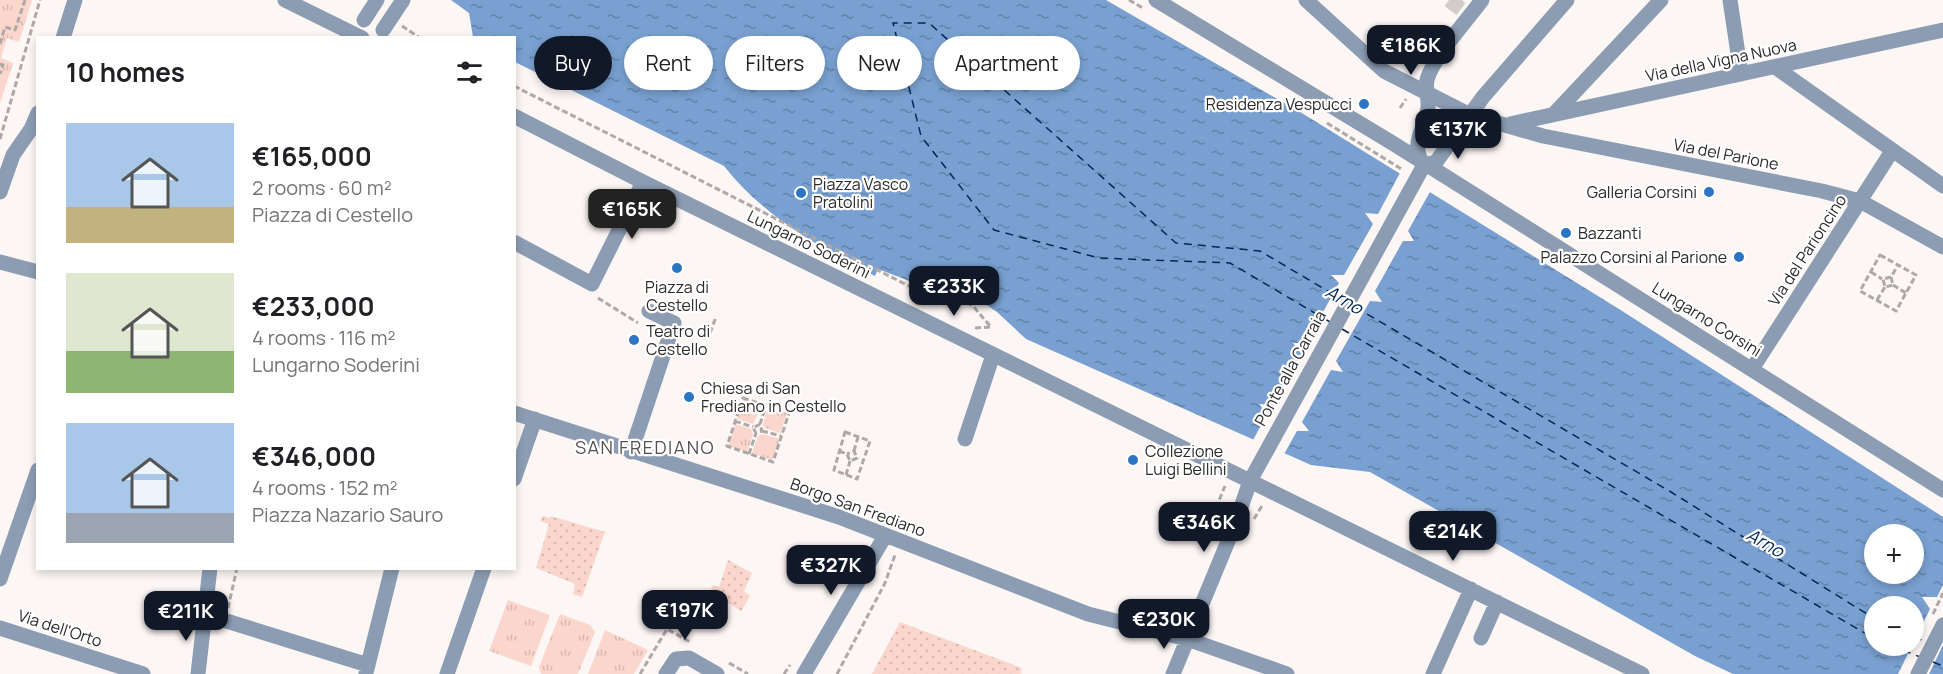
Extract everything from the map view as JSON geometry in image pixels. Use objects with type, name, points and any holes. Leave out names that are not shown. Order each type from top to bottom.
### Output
[{"type":"street","points":[[64,36],[75,0]]},
{"type":"street","points":[[285,0],[358,35],[364,20],[377,0]]},
{"type":"street","points":[[378,34],[404,0]]},
{"type":"street","name":"Lungarno Corsini","points":[[1156,0],[1451,181],[1943,490]]},
{"type":"street","name":"Via del Parione","points":[[1306,0],[1384,70],[1470,115],[1543,136],[1821,191],[1860,201],[1943,247]]},
{"type":"street","points":[[1482,0],[1467,14],[1434,65],[1427,81],[1428,108],[1416,144],[1417,152],[1424,165],[1436,162],[1482,99],[1567,0]]},
{"type":"street","points":[[1554,114],[1661,0]]},
{"type":"street","points":[[1730,0],[1741,74]]},
{"type":"street","name":"Via della Vigna Nuova","points":[[1500,122],[1554,114],[1943,30]]},
{"type":"street","points":[[1776,66],[1828,106],[1943,186]]},
{"type":"street","name":"Lungarno Soderini","points":[[516,117],[643,182],[1642,674]]},
{"type":"street","points":[[0,192],[13,155],[36,126]]},
{"type":"street","name":"Via del Parioncino","points":[[1752,369],[1892,151]]},
{"type":"street","name":"Ponte alla Carraia","points":[[1173,674],[1236,522],[1250,480],[1424,165]]},
{"type":"street","points":[[516,243],[592,284],[643,182]]},
{"type":"street","points":[[0,262],[36,271]]},
{"type":"street","points":[[631,452],[674,323],[649,310]]},
{"type":"street","points":[[965,439],[993,355]]},
{"type":"street","name":"Borgo San Frediano","points":[[516,414],[813,508],[1088,614],[1187,639],[1287,674]]},
{"type":"street","points":[[516,473],[535,419]]},
{"type":"street","points":[[0,579],[36,476]]},
{"type":"street","points":[[804,674],[885,536]]},
{"type":"street","points":[[207,615],[210,570]]},
{"type":"street","points":[[198,674],[207,615],[218,570]]},
{"type":"street","points":[[207,615],[367,670],[392,570]]},
{"type":"street","points":[[447,674],[483,570]]},
{"type":"street","points":[[1433,674],[1471,589]]},
{"type":"street","points":[[1481,638],[1497,602]]},
{"type":"street","points":[[1918,674],[1943,625]]},
{"type":"street","name":"Via dell'Orto","points":[[0,628],[143,674]]},
{"type":"street","points":[[666,674],[676,659],[684,658],[717,674]]},
{"type":"path","points":[[0,25],[15,30],[25,0]]},
{"type":"path","points":[[0,139],[40,0]]},
{"type":"path","points":[[0,44],[5,27]]},
{"type":"path","points":[[0,64],[3,65],[0,74]]},
{"type":"path","points":[[516,87],[911,287],[920,285],[972,305],[991,327],[973,328],[964,332]]},
{"type":"path","points":[[1400,108],[1406,99]]},
{"type":"path","points":[[1880,255],[1898,265],[1916,275],[1896,311],[1860,291],[1880,255]]},
{"type":"path","points":[[1898,265],[1891,277],[1893,285],[1906,293]]},
{"type":"path","points":[[1871,272],[1883,279],[1891,277]]},
{"type":"path","points":[[1883,279],[1885,287]]},
{"type":"path","points":[[1877,300],[1885,287],[1893,285]]},
{"type":"path","points":[[710,333],[716,317]]},
{"type":"path","points":[[743,398],[766,406],[789,413],[773,462],[727,446],[743,398]]},
{"type":"path","points":[[753,428],[759,424],[766,406]]},
{"type":"path","points":[[735,421],[753,428],[756,434]]},
{"type":"path","points":[[759,424],[762,430],[782,437]]},
{"type":"path","points":[[749,454],[756,434],[762,430]]},
{"type":"path","points":[[845,432],[858,437],[870,441],[857,479],[834,470],[845,432]]},
{"type":"path","points":[[857,458],[854,451],[858,437]]},
{"type":"path","points":[[839,451],[847,454],[854,451]]},
{"type":"path","points":[[846,475],[850,461],[847,454]]},
{"type":"path","points":[[850,461],[857,458],[864,460]]},
{"type":"path","points":[[837,674],[885,584],[898,547]]},
{"type":"path","points":[[227,610],[237,570]]},
{"type":"green space","points":[[0,0],[32,0],[19,42],[7,38],[1,58],[13,63],[0,103]]},
{"type":"green space","points":[[1436,119],[1447,119],[1451,130],[1439,145],[1427,139]]},
{"type":"green space","points":[[744,399],[762,405],[753,424],[737,419]]},
{"type":"green space","points":[[768,407],[787,413],[780,433],[765,428],[763,424]]},
{"type":"green space","points":[[735,424],[751,429],[753,435],[747,452],[728,446]]},
{"type":"green space","points":[[763,434],[780,439],[772,460],[752,453],[758,436]]},
{"type":"green space","points":[[543,516],[550,518],[551,516],[605,532],[582,597],[573,594],[575,584],[536,568],[549,524],[540,521]]},
{"type":"green space","points":[[728,560],[752,573],[744,591],[750,596],[741,611],[710,592],[713,585],[719,587]]},
{"type":"green space","points":[[508,600],[550,615],[531,666],[489,651]]},
{"type":"green space","points":[[560,614],[590,625],[595,632],[578,674],[541,674],[539,667]]},
{"type":"green space","points":[[900,622],[1022,668],[1020,673],[1023,674],[872,674]]},
{"type":"green space","points":[[605,630],[648,650],[634,674],[588,674]]},
{"type":"water","name":"Arno","points":[[451,0],[1106,0],[1305,115],[1619,309],[1943,517],[1943,674],[1733,674],[1695,656],[1370,472],[1311,465],[1026,339],[997,312],[936,271],[931,284],[912,282],[878,269],[875,276],[854,265],[813,242],[774,215],[739,184],[724,166],[571,90],[612,90],[612,36],[534,36],[534,71],[516,62],[516,36],[473,36],[469,13]]},
{"type":"pier","points":[[1401,171],[1431,190],[1408,231],[1414,241],[1403,241],[1375,291],[1382,302],[1370,301],[1336,361],[1343,372],[1331,370],[1302,422],[1309,431],[1297,431],[1283,456],[1252,442],[1267,414],[1259,404],[1272,405],[1301,353],[1293,343],[1306,343],[1339,283],[1331,275],[1344,275],[1373,224],[1365,213],[1378,214]]},
{"type":"pier","points":[[1943,585],[1943,645],[1929,674],[1898,674],[1907,656],[1924,656],[1924,621],[1930,609],[1924,597],[1937,597]]},
{"type":"ferry route","points":[[1330,322],[1230,263],[1099,258],[994,230],[921,136],[893,23],[929,23],[1176,243],[1260,251],[1343,300]]},
{"type":"ferry route","points":[[1355,307],[1671,492],[1864,612]]},
{"type":"ferry route","points":[[1342,329],[1864,633]]},
{"type":"ferry route","points":[[1933,662],[1943,666]]},
{"type":"tunnel","points":[[1449,0],[1465,12]]},
{"type":"place","name":"Residenza Vespucci","points":[[1364,104]]},
{"type":"place","name":"Galleria Corsini","points":[[1709,192]]},
{"type":"place","name":"Piazza Vasco Pratolini","points":[[801,193]]},
{"type":"place","name":"Bazzanti","points":[[1566,233]]},
{"type":"place","name":"Palazzo Corsini al Parione","points":[[1739,257]]},
{"type":"place","name":"Piazza di Cestello","points":[[677,268]]},
{"type":"place","name":"Teatro di Cestello","points":[[634,340]]},
{"type":"place","name":"Chiesa di San Frediano in Cestello","points":[[689,397]]},
{"type":"place","name":"Collezione Luigi Bellini","points":[[1133,460]]},
{"type":"district","name":"SAN FREDIANO","points":[[645,448]]}]
